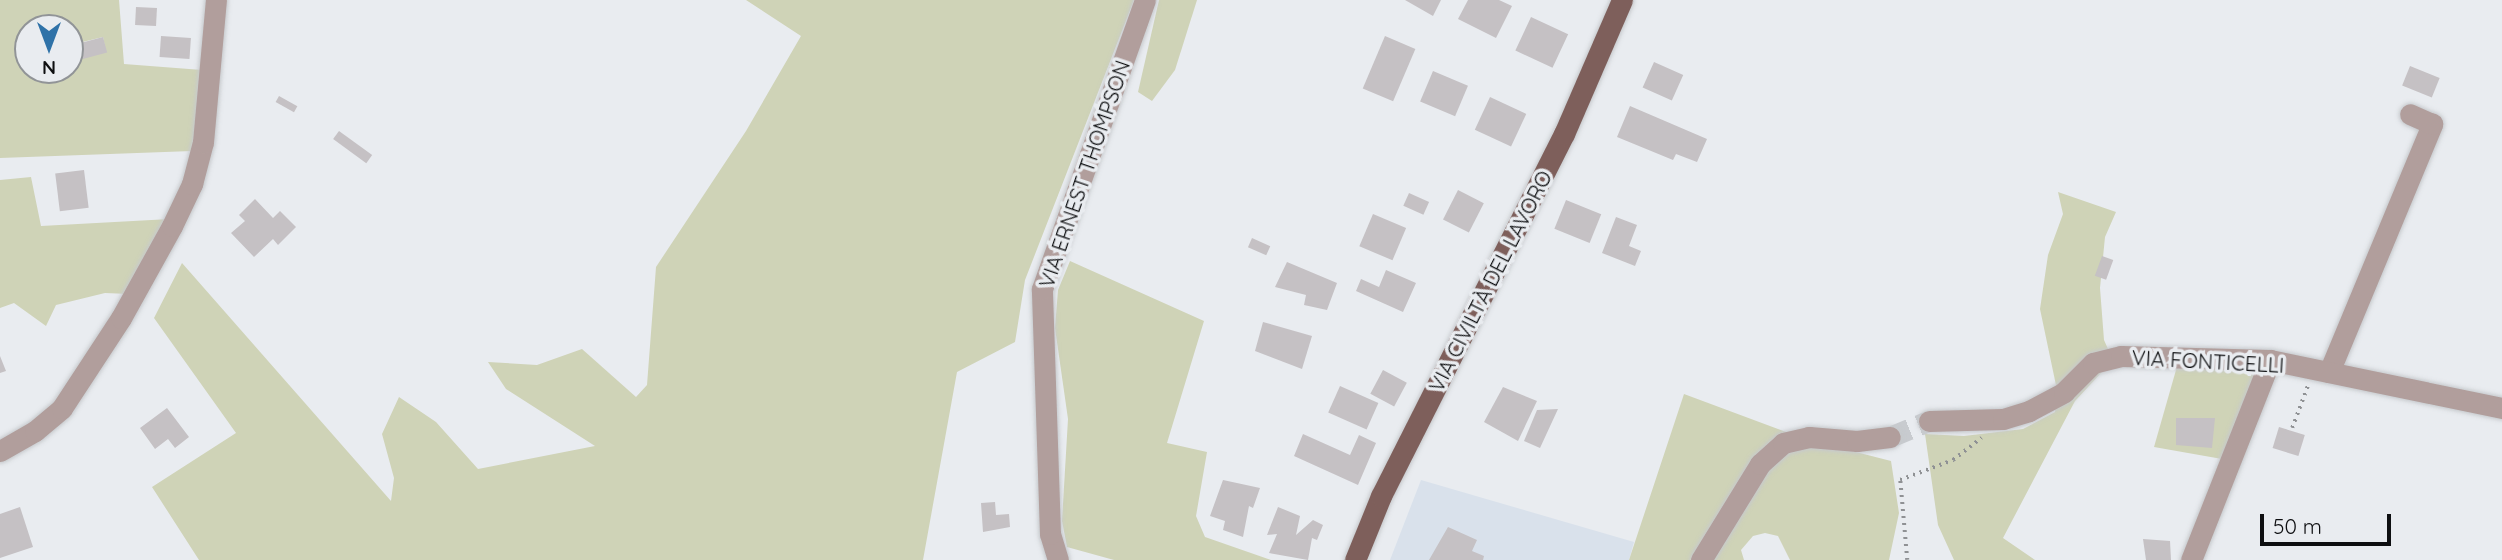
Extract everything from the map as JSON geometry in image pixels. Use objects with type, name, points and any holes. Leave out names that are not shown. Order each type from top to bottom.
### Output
[{"type":"main road","name":"VIA CIVILTÀ DEL LAVORO","points":[[1355,560],[1381,496],[1564,134],[1622,0]]},
{"type":"street","points":[[0,450],[35,431],[62,408],[121,318],[172,226],[192,184],[202,142],[216,0]]},
{"type":"street","name":"VIA ERNEST THOMPSON","points":[[1058,560],[1050,534],[1042,289],[1145,0]]},
{"type":"street","points":[[2321,371],[2431,124],[2410,114]]},
{"type":"street","name":"VIA FONTICELLI","points":[[1929,421],[1992,419],[2043,406],[2094,363],[2121,356],[2270,360],[2502,408]]},
{"type":"street","points":[[2191,560],[2270,360]]},
{"type":"street","points":[[1701,560],[1760,464],[1783,443],[1809,437],[1857,441],[1890,437]]},
{"type":"path","points":[[2292,428],[2321,371]]},
{"type":"path","points":[[1907,560],[1900,480],[1953,460],[1980,439],[1992,419]]},
{"type":"shaded area","points":[[1421,480],[1634,542],[1629,560],[1390,560]]},
{"type":"green space","points":[[0,0],[119,0],[124,64],[202,70],[192,151],[0,158]]},
{"type":"green space","points":[[746,0],[1134,0],[1025,280],[1015,342],[957,372],[923,560],[199,560],[152,487],[236,433],[154,318],[182,263],[391,501],[394,478],[382,434],[399,397],[436,422],[478,469],[595,446],[506,389],[488,362],[537,365],[582,349],[636,397],[647,385],[656,267],[746,131],[801,36]]},
{"type":"green space","points":[[1159,0],[1197,0],[1175,70],[1152,101],[1138,92]]},
{"type":"green space","points":[[31,177],[41,226],[170,219],[129,294],[105,293],[56,305],[46,326],[14,303],[0,308],[0,180]]},
{"type":"green space","points":[[2058,192],[2116,212],[2105,237],[2100,288],[2104,340],[2113,360],[2075,401],[2003,538],[2035,560],[1954,560],[1938,525],[1925,434],[1964,436],[2023,429],[2055,412],[2057,390],[2040,309],[2048,255],[2063,214]]},
{"type":"green space","points":[[1070,261],[1204,321],[1167,443],[1207,452],[1196,516],[1205,537],[1271,560],[1114,560],[1067,547],[1062,521],[1068,419],[1055,328],[1058,290]]},
{"type":"green space","points":[[2178,363],[2258,366],[2222,459],[2154,447]]},
{"type":"green space","points":[[1684,394],[1805,439],[1891,461],[1899,513],[1889,560],[1790,560],[1778,536],[1765,533],[1753,536],[1741,550],[1744,560],[1629,560]]},
{"type":"building","points":[[1405,0],[1441,0],[1433,16]]},
{"type":"building","points":[[1468,0],[1499,0],[1512,6],[1496,38],[1458,19]]},
{"type":"building","points":[[136,7],[157,8],[156,26],[135,25]]},
{"type":"building","points":[[1531,17],[1568,34],[1553,68],[1515,51]]},
{"type":"building","points":[[161,36],[191,38],[189,59],[160,57]]},
{"type":"building","points":[[1385,36],[1415,49],[1393,101],[1363,88]]},
{"type":"building","points":[[103,37],[107,52],[84,59],[84,42]]},
{"type":"building","points":[[1654,62],[1683,75],[1672,101],[1643,88]]},
{"type":"building","points":[[2410,66],[2440,78],[2432,97],[2402,85]]},
{"type":"building","points":[[1433,71],[1468,86],[1455,116],[1420,101]]},
{"type":"building","points":[[279,96],[297,106],[294,112],[276,102]]},
{"type":"building","points":[[1490,97],[1526,114],[1511,147],[1475,130]]},
{"type":"building","points":[[1630,106],[1707,139],[1697,162],[1676,154],[1673,160],[1617,137]]},
{"type":"building","points":[[339,131],[372,155],[366,163],[333,139]]},
{"type":"building","points":[[84,170],[89,208],[60,211],[55,174]]},
{"type":"building","points":[[1458,190],[1484,203],[1469,233],[1443,219]]},
{"type":"building","points":[[1409,193],[1429,202],[1423,215],[1403,206]]},
{"type":"building","points":[[255,199],[273,218],[280,211],[296,227],[278,245],[273,239],[254,257],[231,233],[245,221],[239,215]]},
{"type":"building","points":[[1566,200],[1601,214],[1590,243],[1554,229]]},
{"type":"building","points":[[1373,214],[1406,228],[1392,260],[1359,246]]},
{"type":"building","points":[[1616,217],[1637,225],[1629,246],[1641,251],[1635,266],[1602,253]]},
{"type":"building","points":[[1252,238],[1270,246],[1266,255],[1248,247]]},
{"type":"building","points":[[2102,256],[2113,260],[2106,280],[2095,276]]},
{"type":"building","points":[[1287,262],[1337,283],[1327,310],[1304,305],[1306,295],[1275,287]]},
{"type":"building","points":[[1386,270],[1416,283],[1403,312],[1356,291],[1361,279],[1379,287]]},
{"type":"building","points":[[1263,322],[1312,336],[1302,369],[1255,351]]},
{"type":"building","points":[[0,356],[6,371],[0,373]]},
{"type":"building","points":[[1383,370],[1407,383],[1394,407],[1370,394]]},
{"type":"building","points":[[1340,386],[1378,403],[1367,430],[1328,412]]},
{"type":"building","points":[[1503,387],[1537,401],[1518,441],[1484,422]]},
{"type":"building","points":[[167,408],[189,437],[175,448],[168,439],[155,449],[140,428]]},
{"type":"building","points":[[1558,409],[1540,448],[1524,441],[1537,410]]},
{"type":"building","points":[[2176,418],[2215,418],[2212,448],[2176,445]]},
{"type":"building","points":[[2279,427],[2305,435],[2298,456],[2273,448]]},
{"type":"building","points":[[1303,434],[1350,455],[1359,435],[1376,443],[1358,485],[1294,456]]},
{"type":"building","points":[[1223,480],[1260,488],[1253,508],[1249,506],[1243,537],[1223,530],[1225,521],[1210,516]]},
{"type":"building","points":[[995,502],[996,515],[1009,514],[1010,527],[983,532],[981,503]]},
{"type":"building","points":[[20,507],[33,547],[0,558],[0,514]]},
{"type":"building","points":[[1278,507],[1300,516],[1296,535],[1313,520],[1323,525],[1317,540],[1312,538],[1308,560],[1269,553],[1277,534],[1267,535]]},
{"type":"building","points":[[1448,527],[1477,540],[1472,551],[1484,556],[1483,560],[1429,560]]},
{"type":"building","points":[[2143,539],[2170,541],[2171,560],[2146,560]]},
{"type":"tunnel","points":[[1890,437],[1929,421]]}]
